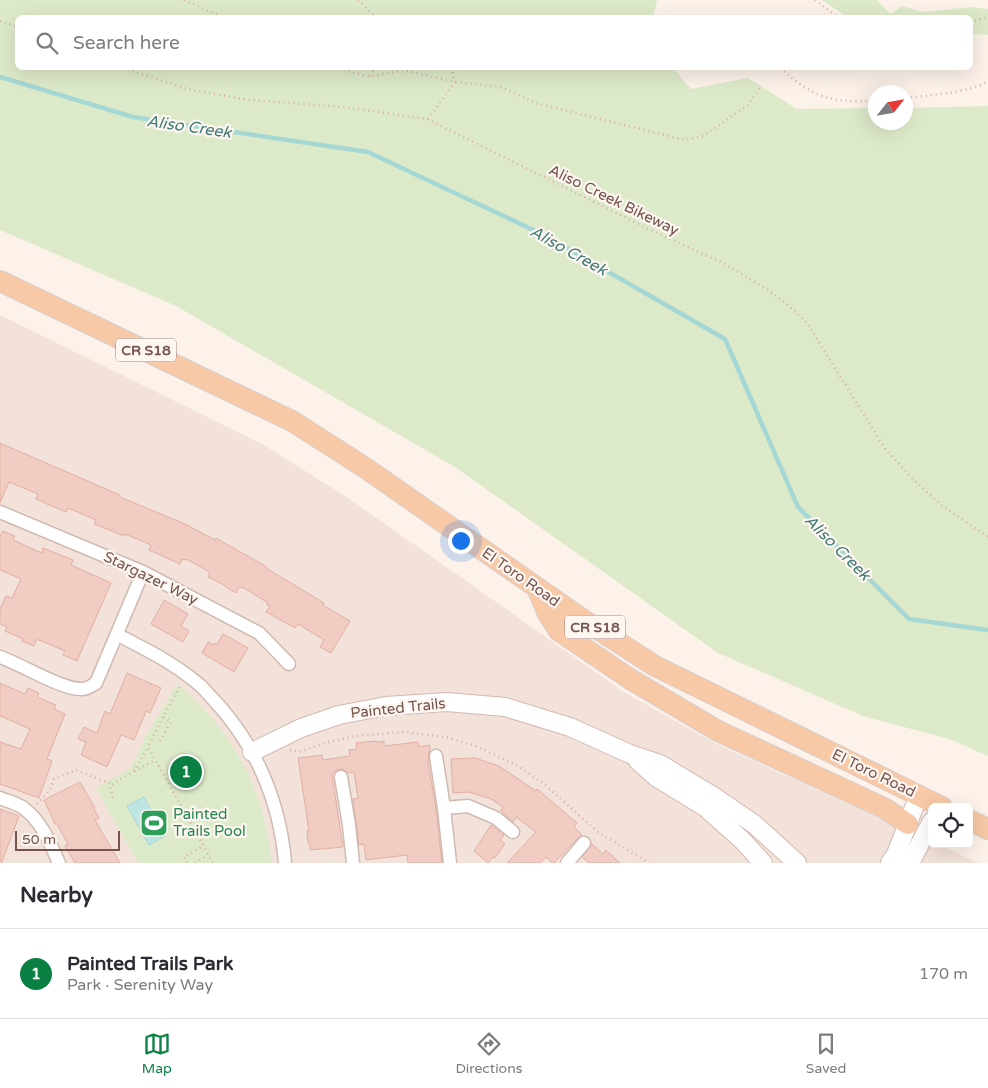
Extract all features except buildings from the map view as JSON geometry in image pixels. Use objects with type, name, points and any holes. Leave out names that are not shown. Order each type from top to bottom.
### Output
[{"type":"main road","name":"El Toro Road","points":[[0,281],[292,421],[364,467],[537,588],[655,666],[919,796],[928,803]]},
{"type":"main road","points":[[537,588],[548,614],[559,631],[630,679],[718,731],[884,808],[908,824]]},
{"type":"main road","points":[[973,822],[988,829]]},
{"type":"street","name":"Stargazer Way","points":[[0,512],[143,572],[259,633],[289,664]]},
{"type":"street","points":[[0,657],[67,687],[89,688],[96,683],[118,635],[143,572]]},
{"type":"street","points":[[118,635],[160,656],[197,682],[226,713],[252,752],[266,780],[283,838],[285,863]]},
{"type":"street","name":"Painted Trails","points":[[252,752],[278,738],[339,714],[386,706],[447,702],[505,707],[570,727],[630,754],[660,764],[713,796],[754,824],[797,863]]},
{"type":"street","name":"Painted Trails","points":[[630,754],[656,777],[705,807],[742,840],[763,863]]},
{"type":"street","points":[[436,756],[450,863]]},
{"type":"street","points":[[342,777],[353,863]]},
{"type":"street","points":[[890,863],[896,854],[919,796]]},
{"type":"street","points":[[0,798],[22,806],[44,830],[59,863]]},
{"type":"street","points":[[444,808],[468,806],[496,818],[513,832]]},
{"type":"street","points":[[910,863],[928,829]]},
{"type":"street","points":[[567,863],[584,843]]},
{"type":"path","points":[[184,0],[219,15]]},
{"type":"path","points":[[358,0],[375,15]]},
{"type":"path","points":[[815,0],[835,15]]},
{"type":"path","points":[[973,21],[988,17]]},
{"type":"path","points":[[0,21],[15,27]]},
{"type":"path","name":"Aliso Creek Bikeway","points":[[129,70],[186,89],[249,100],[344,107],[427,119],[663,236],[725,264],[768,290],[787,304],[807,324],[886,450],[912,478],[941,504],[988,537]]},
{"type":"path","points":[[346,70],[369,77],[404,70],[455,82],[501,87],[535,103],[685,140],[703,136],[748,105],[761,86]]},
{"type":"path","points":[[369,77],[374,70]]},
{"type":"path","points":[[452,70],[455,82]]},
{"type":"path","points":[[783,70],[806,88],[826,98],[844,102],[868,101]]},
{"type":"path","points":[[913,97],[954,91],[982,85],[988,81]]},
{"type":"path","points":[[427,119],[455,82]]},
{"type":"path","points":[[134,772],[186,675]]},
{"type":"path","points":[[160,741],[171,722],[163,718]]},
{"type":"path","points":[[278,738],[286,747],[299,752],[340,739],[384,732],[423,734],[476,746],[518,766],[543,783],[598,832],[650,863]]},
{"type":"path","points":[[148,747],[213,863]]},
{"type":"path","points":[[113,798],[110,790],[112,784],[155,760]]},
{"type":"path","points":[[29,814],[50,790],[54,779],[71,770],[76,770],[112,784]]},
{"type":"path","points":[[187,863],[184,857],[203,846]]},
{"type":"path","points":[[195,863],[208,856]]},
{"type":"shaded area","points":[[0,315],[264,445],[348,498],[624,692],[717,744],[928,840],[928,848],[946,848],[979,863],[0,863]]},
{"type":"green space","points":[[0,0],[657,0],[654,15],[15,15],[15,70],[675,70],[691,89],[748,78],[797,109],[868,108],[868,130],[913,130],[913,108],[988,106],[988,756],[949,739],[863,716],[718,653],[455,467],[176,306],[0,230]]},
{"type":"green space","points":[[822,0],[877,0],[890,14],[903,6],[921,12],[972,7],[988,9],[988,35],[973,35],[973,15],[844,15]]},
{"type":"green space","points":[[177,684],[215,721],[243,763],[262,810],[272,863],[138,863],[96,788],[131,768],[145,737]]},
{"type":"water","name":"Painted Trails Pool","points":[[144,797],[165,836],[149,845],[127,806]]},
{"type":"waterway","name":"Aliso Creek","points":[[0,77],[133,117],[368,152],[546,236],[725,339],[798,507],[909,619],[988,630]]},
{"type":"place","name":"Painted Trails Park","points":[[186,772]]},
{"type":"place","name":"Painted Trails Pool","points":[[154,823]]}]
